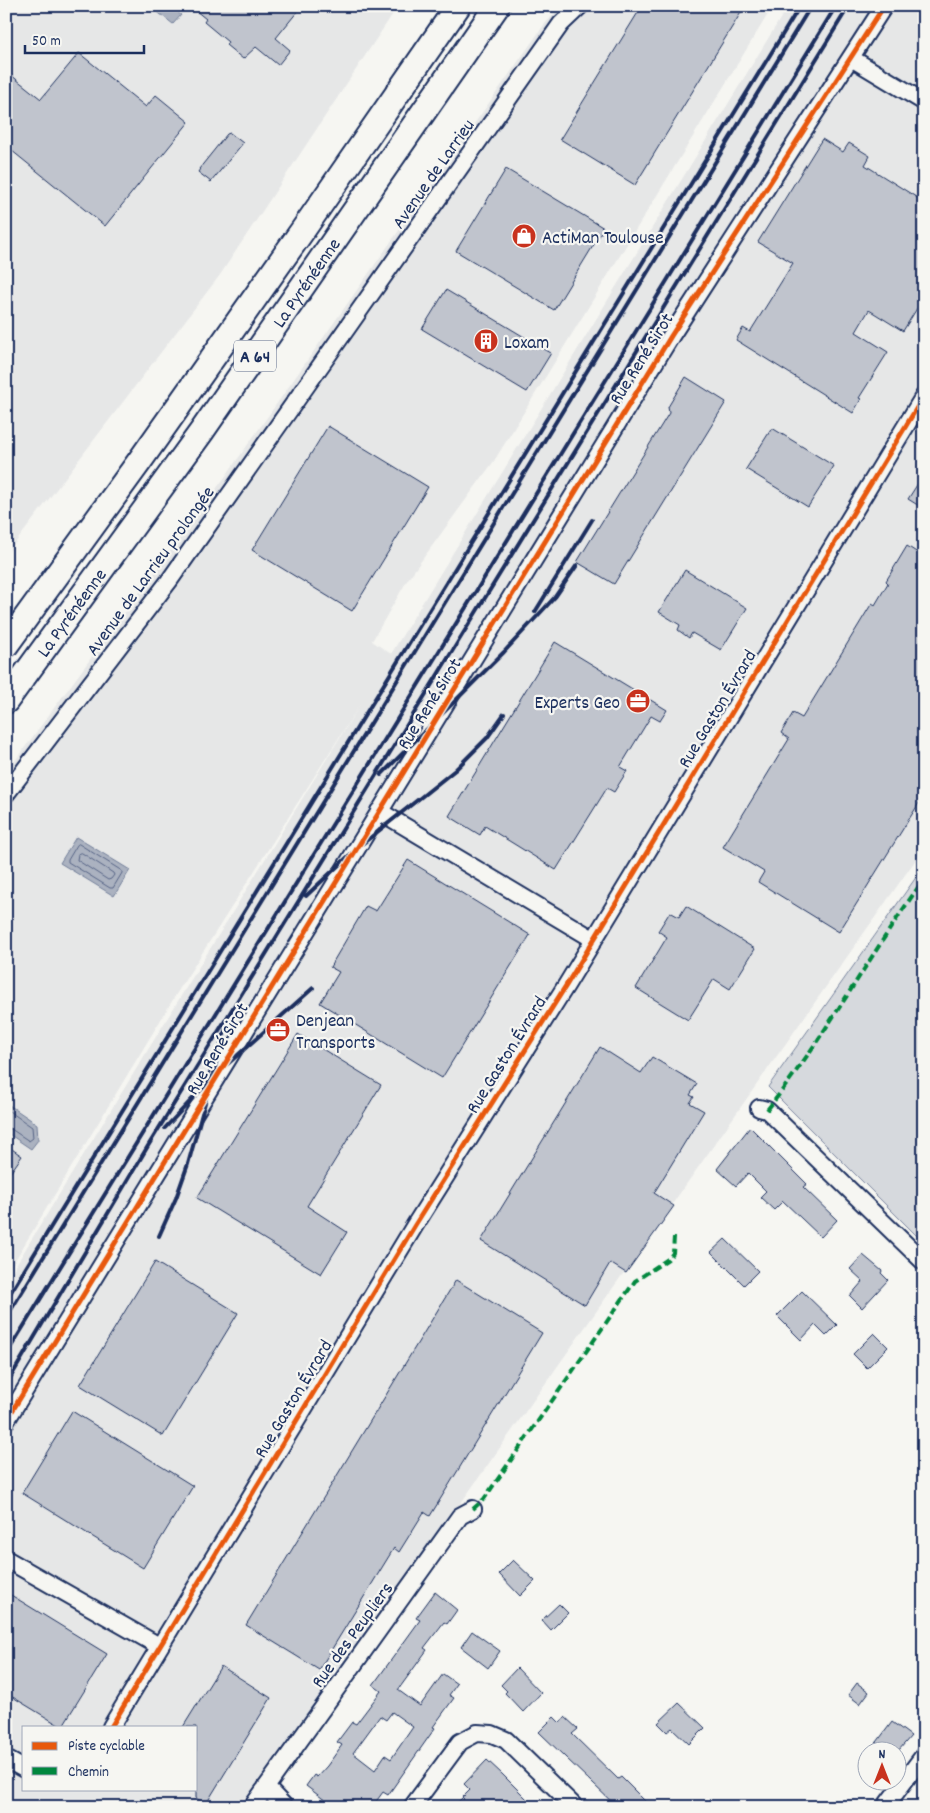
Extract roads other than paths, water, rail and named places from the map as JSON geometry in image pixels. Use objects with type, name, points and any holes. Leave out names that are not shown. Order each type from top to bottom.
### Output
[{"type":"highway","name":"La Pyrénéenne","points":[[6,645],[139,462],[458,6]]},
{"type":"highway","name":"La Pyrénéenne","points":[[6,701],[202,431],[497,6]]},
{"type":"street","name":"Avenue de Larrieu","points":[[320,366],[561,24],[580,6]]},
{"type":"street","name":"Rue René Sirot","points":[[6,1421],[671,336],[884,6]]},
{"type":"street","points":[[851,58],[924,102]]},
{"type":"street","name":"Avenue de Larrieu prolongée","points":[[6,794],[168,581],[320,366]]},
{"type":"street","name":"Rue Gaston Évrard","points":[[112,1726],[415,1225],[594,939],[924,396]]},
{"type":"street","points":[[379,811],[594,939]]},
{"type":"street","points":[[759,1108],[767,1110],[924,1262]]},
{"type":"street","name":"Rue des Peupliers","points":[[252,1807],[460,1516],[472,1510]]},
{"type":"street","points":[[6,1559],[159,1646]]},
{"type":"street","points":[[412,1807],[460,1742],[476,1733],[492,1734],[506,1740],[575,1807]]},
{"type":"street","points":[[885,1807],[924,1756]]},
{"type":"street","points":[[6,1759],[22,1768]]},
{"type":"street","points":[[266,1787],[285,1807]]},
{"type":"water","points":[[170,6],[181,15],[173,24],[151,7]]},
{"type":"water","points":[[76,837],[130,870],[114,896],[60,863]]},
{"type":"water","points":[[6,1103],[37,1124],[38,1140],[31,1149],[6,1132]]},
{"type":"railway","points":[[6,1300],[800,6]]},
{"type":"railway","points":[[6,1318],[811,6]]},
{"type":"railway","points":[[6,1355],[836,6]]},
{"type":"railway","points":[[6,1385],[148,1146],[849,6]]},
{"type":"railway","points":[[535,612],[592,520]]},
{"type":"railway","points":[[381,775],[504,652],[555,597],[577,565]]},
{"type":"railway","points":[[306,896],[356,849],[455,770],[487,738],[504,714]]},
{"type":"railway","points":[[165,1128],[212,1078],[313,988]]},
{"type":"railway","points":[[159,1236],[176,1198],[188,1164],[226,1027]]},
{"type":"place","name":"ActiMan Toulouse","points":[[524,236]]},
{"type":"place","name":"Loxam","points":[[486,341]]},
{"type":"place","name":"Experts Geo","points":[[638,701]]},
{"type":"place","name":"Denjean Transports","points":[[278,1030]]}]
